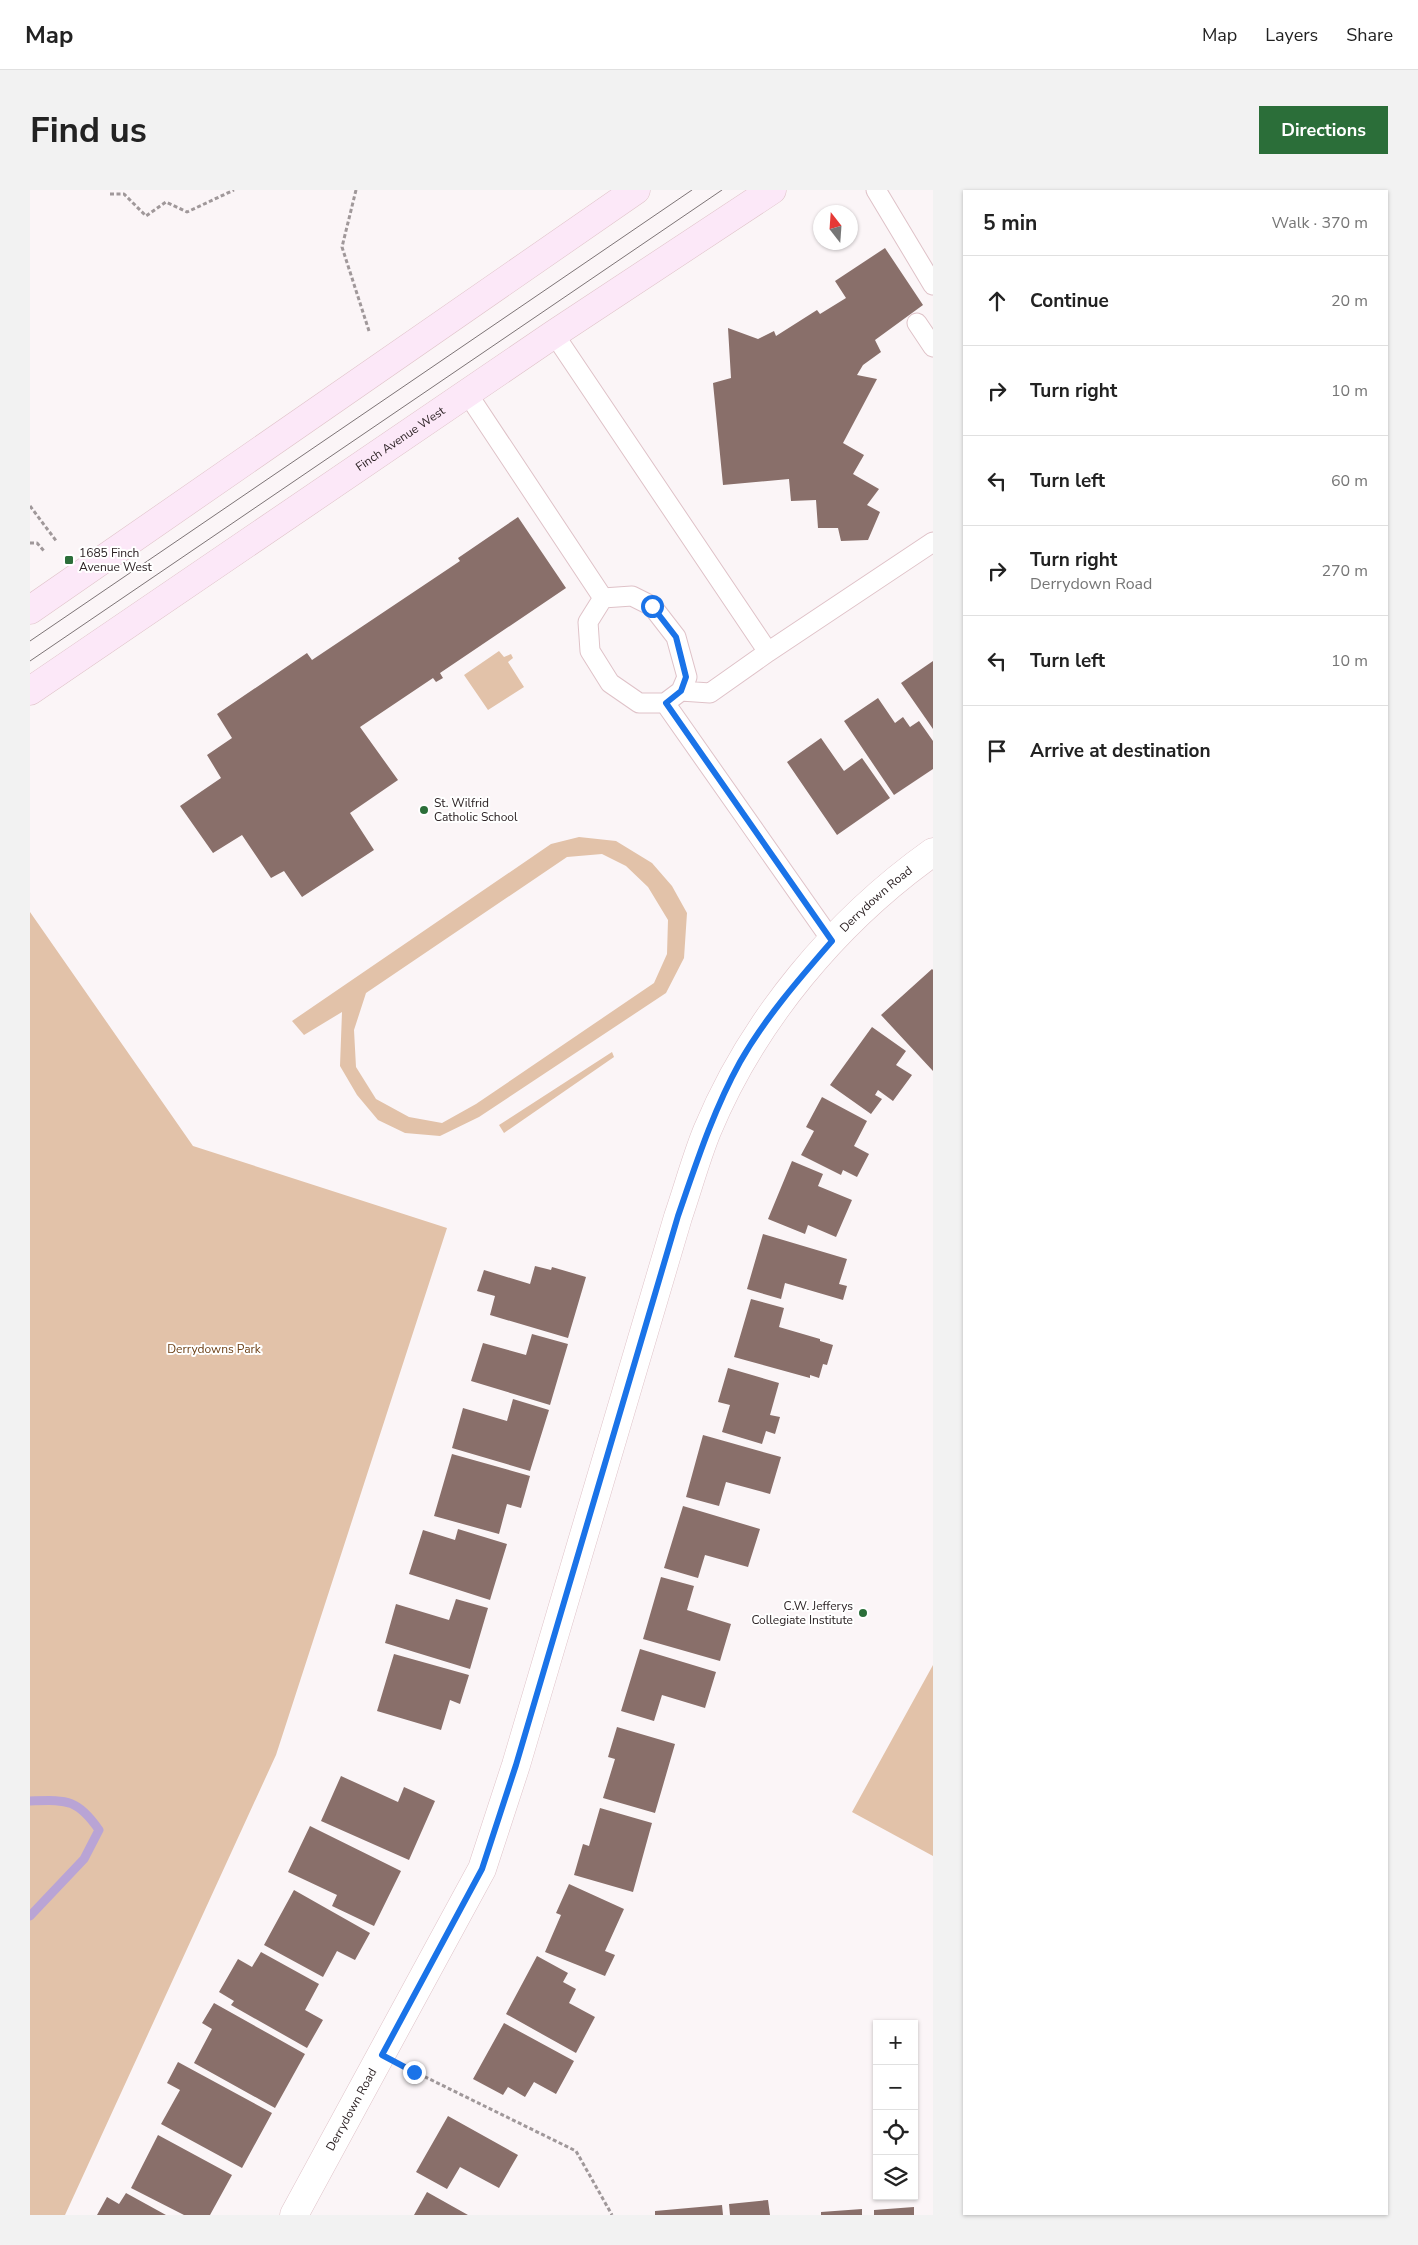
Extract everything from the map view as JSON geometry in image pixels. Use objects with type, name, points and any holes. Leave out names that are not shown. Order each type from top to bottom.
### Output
[{"type":"main road","points":[[30,610],[636,190]]},
{"type":"main road","name":"Finch Avenue West","points":[[30,691],[467,392],[772,190]]},
{"type":"street","name":"Derrydown Road","points":[[294,2215],[482,1869],[516,1765],[678,1216],[707,1131],[741,1061],[786,995],[863,908],[933,852]]},
{"type":"lane","points":[[876,190],[933,285]]},
{"type":"lane","points":[[917,323],[933,347]]},
{"type":"lane","points":[[554,334],[768,652]]},
{"type":"lane","points":[[467,392],[603,598]]},
{"type":"lane","points":[[681,691],[710,692],[933,542]]},
{"type":"lane","points":[[632,596],[652,606],[676,637],[686,677],[681,691],[666,703],[639,704],[610,683],[590,651],[588,622],[603,598],[632,596]]},
{"type":"lane","points":[[666,703],[832,941]]},
{"type":"path","points":[[110,194],[124,194],[146,216],[166,202],[187,212],[234,190]]},
{"type":"path","points":[[356,190],[342,247],[369,331]]},
{"type":"path","points":[[30,506],[57,542]]},
{"type":"path","points":[[30,543],[37,543],[44,551]]},
{"type":"path","points":[[382,2055],[576,2151],[612,2215]]},
{"type":"green space","points":[[499,651],[504,657],[511,654],[513,658],[508,662],[524,687],[488,710],[464,675]]},
{"type":"green space","points":[[579,837],[616,841],[652,863],[672,886],[687,913],[684,958],[666,993],[479,1117],[440,1136],[405,1133],[378,1120],[357,1095],[340,1066],[342,1012],[304,1035],[292,1021],[551,844]],"holes":[[[602,854],[626,866],[648,887],[668,920],[667,954],[654,983],[476,1104],[442,1123],[409,1117],[376,1099],[356,1067],[354,1030],[366,993],[567,857]]]},
{"type":"green space","name":"Derrydowns Park","points":[[30,912],[193,1146],[447,1228],[276,1755],[65,2215],[30,2215]]},
{"type":"green space","points":[[612,1052],[614,1057],[504,1133],[499,1125]]},
{"type":"green space","points":[[933,1665],[933,1856],[852,1812]]},
{"type":"building","points":[[885,248],[923,305],[875,340],[881,352],[863,365],[857,375],[877,379],[843,443],[864,455],[853,474],[879,489],[867,505],[880,512],[868,540],[841,541],[838,528],[818,528],[816,500],[791,501],[789,479],[723,485],[713,383],[731,378],[728,328],[758,339],[774,331],[776,336],[817,310],[820,314],[846,298],[835,281]]},
{"type":"building","points":[[518,517],[566,588],[440,673],[443,678],[436,682],[433,678],[360,727],[398,780],[350,813],[374,850],[302,897],[284,871],[271,878],[242,835],[213,853],[180,806],[221,778],[207,755],[232,738],[217,714],[307,653],[312,660],[460,561],[458,558]]},
{"type":"building","points":[[933,661],[933,729],[901,683]]},
{"type":"building","points":[[878,698],[895,723],[903,717],[910,727],[919,721],[933,741],[933,769],[894,795],[844,721]]},
{"type":"building","points":[[821,738],[844,771],[862,758],[890,798],[837,835],[787,762]]},
{"type":"building","points":[[933,970],[933,1071],[881,1015]]},
{"type":"building","points":[[872,1027],[906,1051],[896,1065],[912,1075],[893,1101],[878,1090],[875,1095],[882,1099],[871,1114],[830,1085]]},
{"type":"building","points":[[822,1097],[867,1121],[854,1146],[869,1154],[857,1177],[843,1170],[841,1175],[801,1155],[814,1131],[806,1127]]},
{"type":"building","points":[[792,1161],[823,1174],[818,1186],[852,1200],[836,1237],[808,1225],[805,1234],[768,1219]]},
{"type":"building","points":[[763,1234],[847,1259],[839,1284],[847,1286],[843,1300],[785,1283],[781,1299],[747,1289]]},
{"type":"building","points":[[535,1266],[551,1270],[552,1267],[586,1277],[568,1338],[490,1315],[495,1296],[477,1291],[484,1270],[530,1284]]},
{"type":"building","points":[[751,1299],[784,1308],[779,1327],[820,1339],[820,1341],[833,1345],[827,1365],[823,1364],[819,1378],[810,1375],[810,1378],[734,1357]]},
{"type":"building","points":[[532,1334],[568,1344],[550,1405],[471,1381],[483,1343],[526,1355]]},
{"type":"building","points":[[728,1368],[779,1383],[770,1415],[780,1417],[775,1434],[766,1431],[762,1444],[722,1432],[730,1405],[718,1402]]},
{"type":"building","points":[[513,1399],[549,1410],[530,1471],[452,1448],[463,1408],[507,1421]]},
{"type":"building","points":[[703,1435],[781,1457],[770,1494],[726,1482],[719,1506],[686,1497]]},
{"type":"building","points":[[452,1454],[530,1476],[521,1508],[507,1504],[499,1534],[434,1516]]},
{"type":"building","points":[[683,1506],[760,1529],[748,1567],[705,1555],[698,1578],[664,1568]]},
{"type":"building","points":[[458,1529],[507,1544],[490,1600],[409,1574],[423,1530],[455,1540]]},
{"type":"building","points":[[661,1577],[694,1586],[687,1610],[731,1624],[720,1661],[643,1639]]},
{"type":"building","points":[[456,1599],[488,1608],[470,1669],[385,1643],[396,1604],[449,1620]]},
{"type":"building","points":[[640,1649],[716,1672],[705,1708],[662,1695],[654,1721],[621,1711]]},
{"type":"building","points":[[394,1654],[469,1675],[460,1704],[450,1700],[441,1730],[377,1711]]},
{"type":"building","points":[[617,1727],[675,1744],[655,1813],[603,1798],[615,1759],[608,1757]]},
{"type":"building","points":[[341,1776],[398,1802],[404,1787],[435,1801],[409,1860],[321,1821]]},
{"type":"building","points":[[600,1808],[652,1823],[633,1892],[574,1875],[583,1844],[589,1846]]},
{"type":"building","points":[[310,1826],[401,1871],[374,1926],[332,1906],[337,1895],[288,1872]]},
{"type":"building","points":[[569,1884],[624,1909],[605,1951],[615,1955],[605,1976],[545,1952],[561,1915],[556,1913]]},
{"type":"building","points":[[294,1890],[370,1933],[355,1960],[337,1951],[323,1977],[264,1945]]},
{"type":"building","points":[[261,1952],[319,1984],[305,2010],[323,2020],[307,2048],[231,2005],[234,2001],[219,1992],[238,1959],[252,1967]]},
{"type":"building","points":[[537,1956],[568,1973],[563,1982],[576,1989],[569,2003],[595,2017],[576,2053],[506,2014]]},
{"type":"building","points":[[214,2003],[305,2054],[275,2108],[194,2063],[212,2029],[202,2023]]},
{"type":"building","points":[[504,2023],[574,2061],[556,2094],[534,2082],[525,2097],[508,2087],[503,2095],[473,2079]]},
{"type":"building","points":[[178,2062],[272,2113],[242,2168],[161,2124],[180,2090],[167,2083]]},
{"type":"building","points":[[448,2116],[518,2155],[499,2188],[460,2167],[447,2189],[416,2172]]},
{"type":"building","points":[[158,2135],[232,2175],[210,2215],[184,2215],[131,2188]]},
{"type":"building","points":[[427,2192],[468,2215],[414,2215]]},
{"type":"building","points":[[126,2193],[166,2215],[97,2215],[107,2197],[119,2204]]},
{"type":"building","points":[[768,2200],[770,2215],[730,2215],[729,2204]]},
{"type":"building","points":[[722,2205],[723,2215],[655,2215],[655,2211]]},
{"type":"building","points":[[914,2207],[914,2215],[874,2215],[874,2210]]},
{"type":"building","points":[[862,2209],[862,2215],[821,2215],[821,2212]]},
{"type":"waterway","points":[[30,1801],[62,1801],[70,1803],[84,1812],[99,1830],[84,1859],[30,1916]]},
{"type":"tram line","points":[[30,641],[692,190]]},
{"type":"tram line","points":[[30,661],[722,190]]},
{"type":"place","name":"1685 Finch Avenue West","points":[[69,560]]},
{"type":"place","name":"St. Wilfrid Catholic School","points":[[424,810]]},
{"type":"place","name":"C.W. Jefferys Collegiate Institute","points":[[863,1613]]},
{"type":"route","points":[[414,2072],[382,2055],[451,1930],[482,1869],[516,1765],[678,1216],[707,1131],[741,1061],[786,995],[832,941],[666,703],[681,691],[686,677],[676,637],[652,606]]}]
